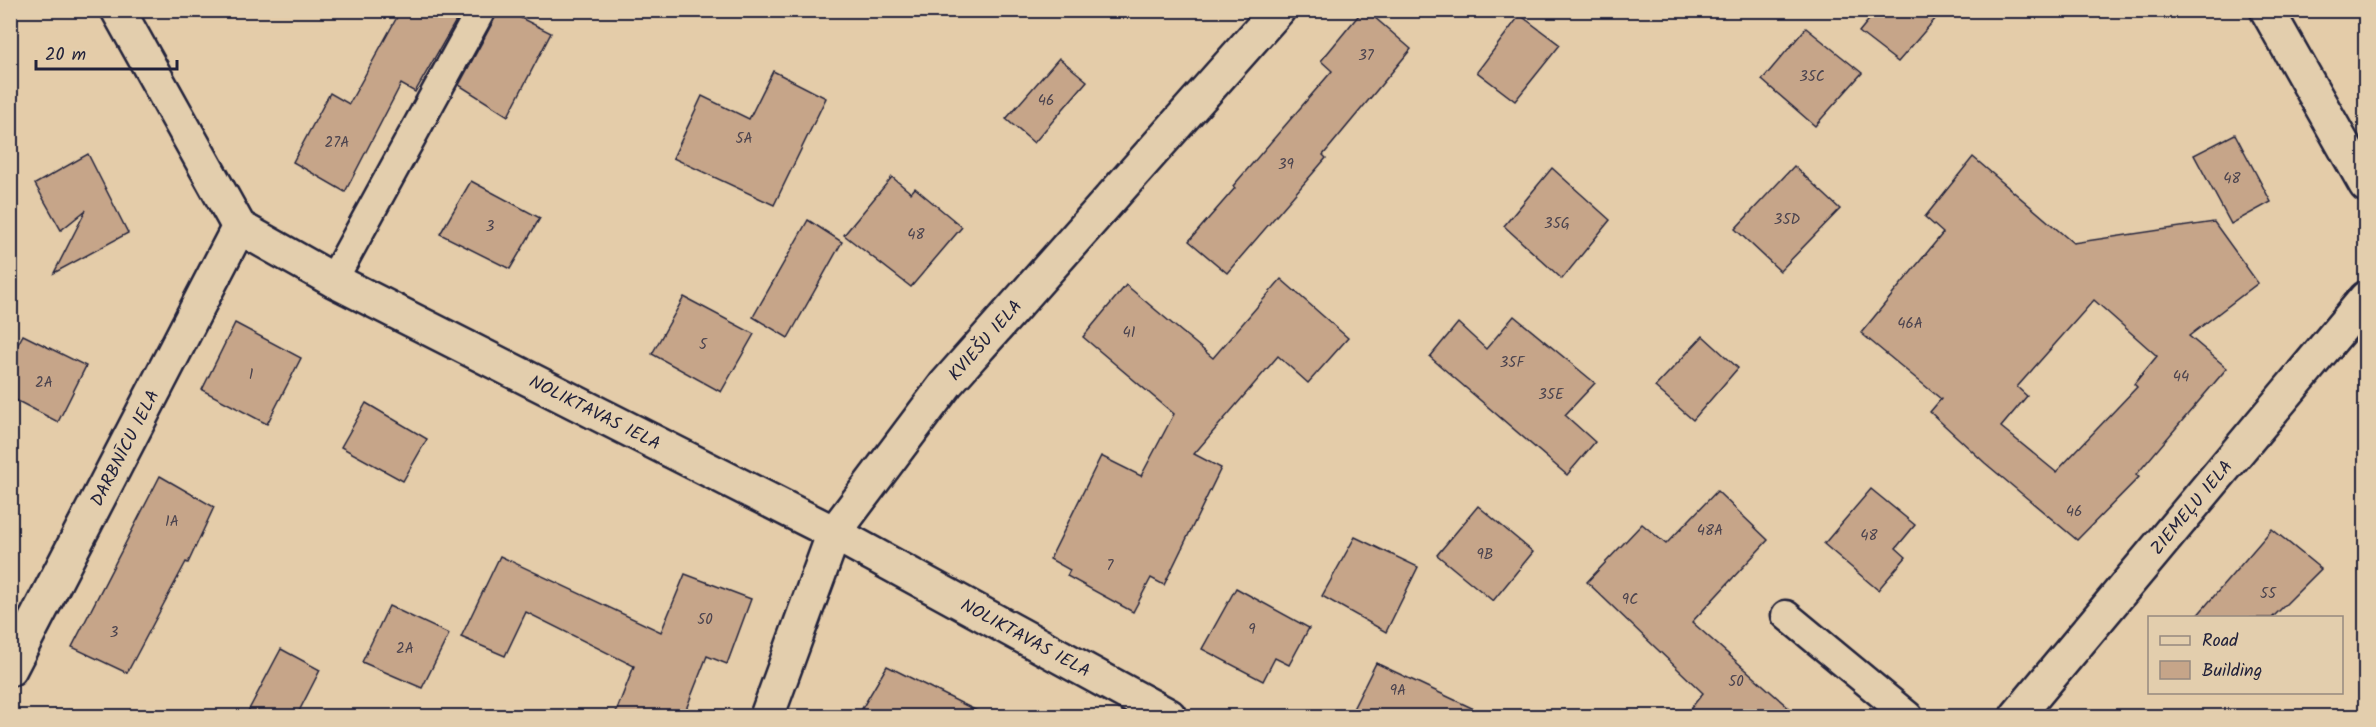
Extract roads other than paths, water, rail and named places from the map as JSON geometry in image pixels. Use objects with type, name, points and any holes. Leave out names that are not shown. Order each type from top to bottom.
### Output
[{"type":"street","points":[[118,10],[239,227]]},
{"type":"street","name":"KVIEŠU IELA","points":[[766,717],[834,533],[946,384],[1278,10]]},
{"type":"street","points":[[2267,10],[2366,185]]},
{"type":"street","name":"NOLIKTAVAS IELA","points":[[239,227],[333,280],[834,533],[1169,717]]},
{"type":"street","name":"DARBNĪCU IELA","points":[[10,669],[239,227]]},
{"type":"street","name":"ZIEMEĻU IELA","points":[[2016,717],[2366,298]]},
{"type":"lane","points":[[333,280],[481,10]]},
{"type":"lane","points":[[1786,615],[1908,717]]}]
